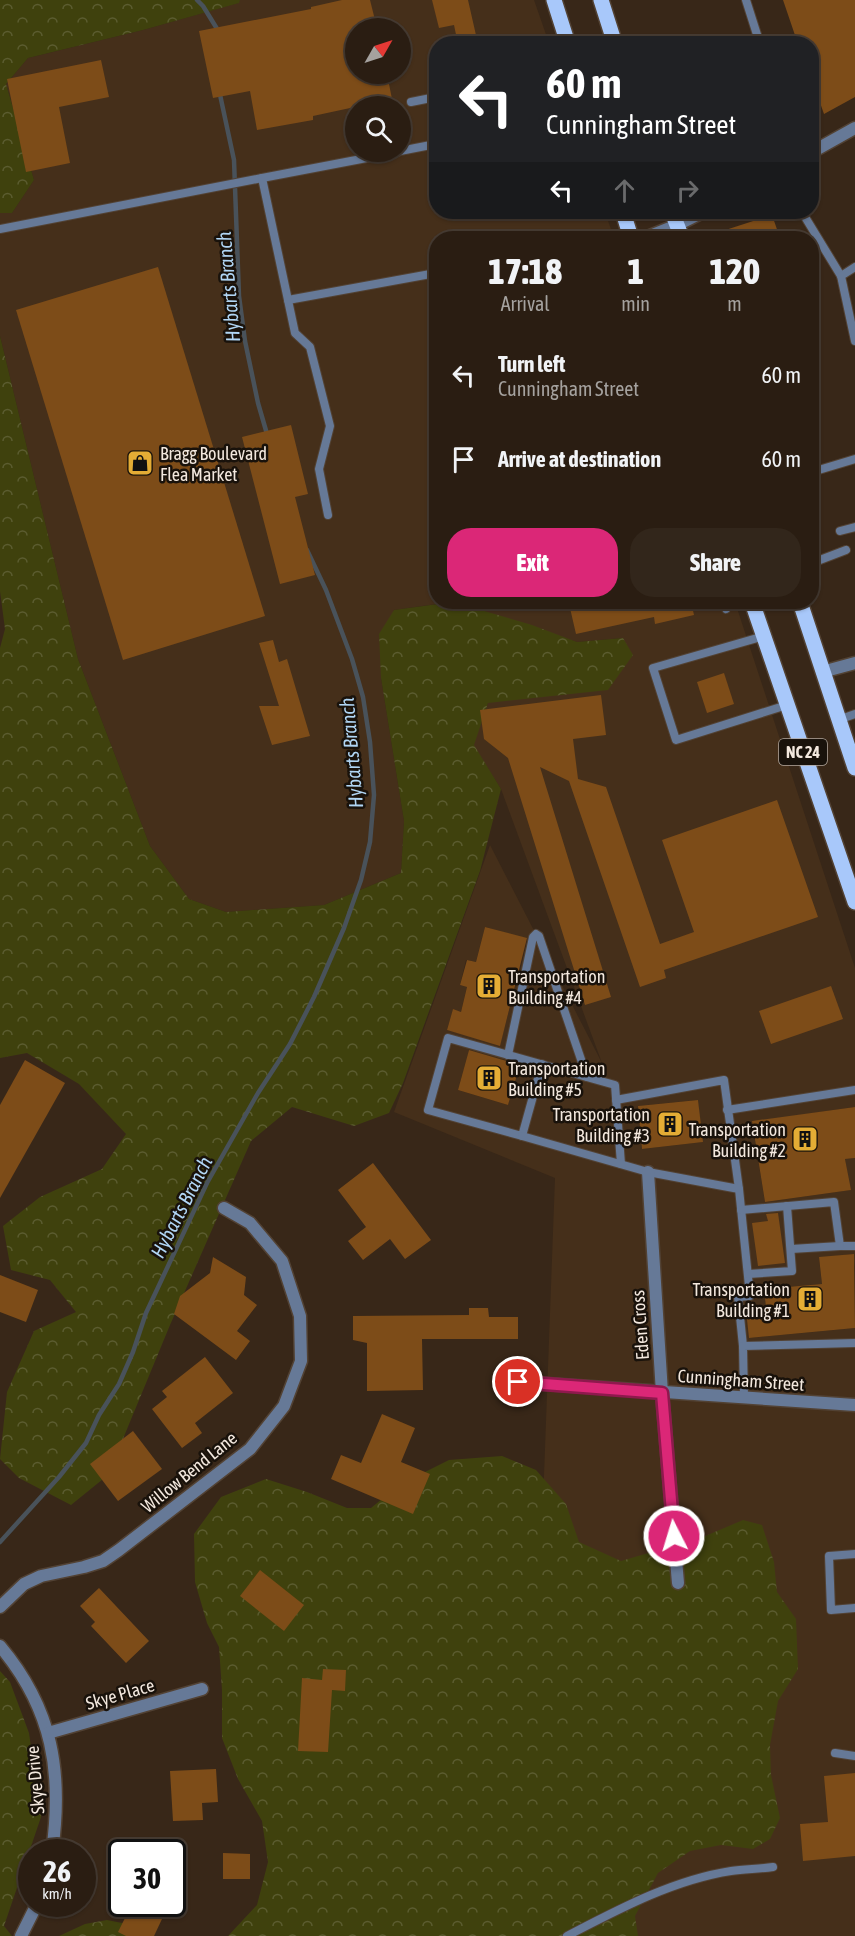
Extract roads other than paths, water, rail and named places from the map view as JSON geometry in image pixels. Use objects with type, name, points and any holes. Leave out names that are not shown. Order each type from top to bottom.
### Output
[{"type":"main road","points":[[554,0],[565,36]]},
{"type":"main road","points":[[601,0],[612,36]]},
{"type":"main road","name":"NC 24","points":[[754,609],[855,902]]},
{"type":"main road","name":"NC 24","points":[[802,609],[854,763]]},
{"type":"street","points":[[819,148],[855,129]]},
{"type":"street","points":[[662,231],[677,225]]},
{"type":"street","points":[[822,672],[855,663]]},
{"type":"street","name":"Eden Cross","points":[[648,1172],[662,1393],[678,1583]]},
{"type":"street","name":"Willow Bend Lane","points":[[0,1607],[24,1584],[41,1576],[103,1561],[119,1550],[250,1449],[284,1406],[301,1361],[300,1316],[282,1261],[250,1223],[224,1208]]},
{"type":"street","name":"Cunningham Street","points":[[518,1382],[855,1405]]},
{"type":"street","name":"Skye Drive","points":[[0,1646],[25,1679],[40,1708],[48,1733],[53,1753],[56,1786],[54,1839]]},
{"type":"street","name":"Skye Place","points":[[48,1733],[202,1689]]},
{"type":"street","points":[[21,1936],[30,1917]]},
{"type":"lane","points":[[746,0],[757,36]]},
{"type":"lane","points":[[411,102],[429,98]]},
{"type":"lane","points":[[411,149],[429,145]]},
{"type":"lane","points":[[0,229],[345,162]]},
{"type":"lane","points":[[262,178],[295,333],[310,347],[330,426],[319,469],[328,515]]},
{"type":"lane","points":[[819,240],[841,276],[855,341]]},
{"type":"lane","points":[[841,276],[855,267]]},
{"type":"lane","points":[[288,300],[429,274]]},
{"type":"lane","points":[[819,470],[855,459]]},
{"type":"lane","points":[[840,531],[855,527]]},
{"type":"lane","points":[[819,560],[846,550]]},
{"type":"lane","points":[[764,636],[653,668],[676,740],[787,705]]},
{"type":"lane","points":[[838,720],[855,714]]},
{"type":"lane","points":[[508,1054],[533,937],[536,934],[540,936],[587,1077]]},
{"type":"lane","points":[[621,1164],[615,1085],[448,1038],[428,1110],[648,1172],[739,1189]]},
{"type":"lane","points":[[522,1136],[542,1064]]},
{"type":"lane","points":[[616,1100],[724,1080],[739,1189],[750,1296],[738,1297],[743,1346],[744,1398]]},
{"type":"lane","points":[[727,1110],[855,1090]]},
{"type":"lane","points":[[741,1210],[834,1202],[840,1246]]},
{"type":"lane","points":[[748,1274],[792,1271],[787,1206]]},
{"type":"lane","points":[[791,1249],[855,1246]]},
{"type":"lane","points":[[743,1346],[855,1343]]},
{"type":"lane","points":[[855,1554],[829,1556],[831,1610],[855,1608]]},
{"type":"lane","points":[[835,1753],[855,1756]]},
{"type":"lane","points":[[567,1936],[626,1906],[681,1884],[731,1871],[773,1867]]},
{"type":"waterway","name":"Hybarts Branch","points":[[197,0],[219,32]]},
{"type":"waterway","name":"Hybarts Branch","points":[[219,90],[234,160],[239,296],[245,341],[267,434]]},
{"type":"waterway","name":"Hybarts Branch","points":[[0,1542],[59,1477],[86,1443],[99,1415],[119,1384],[146,1313],[207,1183],[258,1093],[290,1044],[314,997],[344,928],[361,880],[370,842],[374,795],[370,742],[363,697],[352,659],[326,590],[307,550]]},
{"type":"place","name":"Bragg Boulevard Flea Market","points":[[140,463]]},
{"type":"place","name":"Transportation Building #4","points":[[489,986]]},
{"type":"place","name":"Transportation Building #5","points":[[489,1078]]},
{"type":"place","name":"Transportation Building #3","points":[[670,1124]]},
{"type":"place","name":"Transportation Building #2","points":[[805,1139]]},
{"type":"place","name":"Transportation Building #1","points":[[810,1299]]}]
